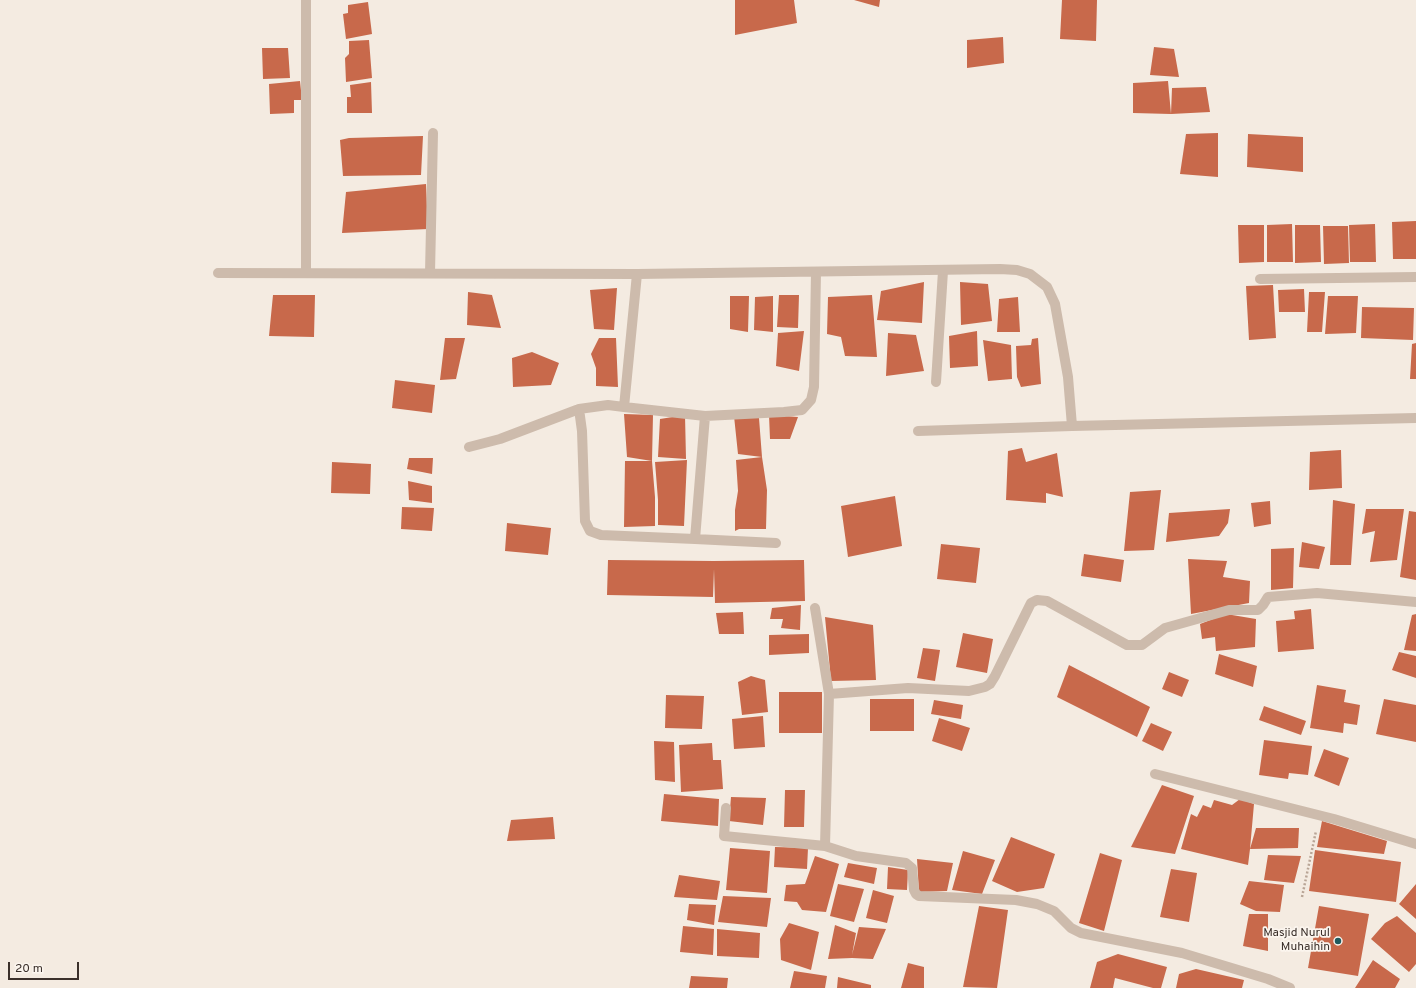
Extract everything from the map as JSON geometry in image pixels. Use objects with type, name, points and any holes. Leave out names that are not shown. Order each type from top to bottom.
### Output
[{"type":"street","points":[[306,0],[306,273]]},
{"type":"street","points":[[430,273],[433,133]]},
{"type":"street","points":[[218,273],[637,274],[1017,270],[1030,274],[1047,287],[1055,304],[1068,377],[1072,426]]},
{"type":"street","points":[[936,382],[943,271]]},
{"type":"street","points":[[469,447],[500,439],[579,409],[608,405],[705,416],[802,410],[811,400],[814,387],[816,272]]},
{"type":"street","points":[[624,407],[637,274]]},
{"type":"street","points":[[1260,278],[1416,277]]},
{"type":"street","points":[[579,409],[582,431],[585,521],[590,531],[601,535],[776,543]]},
{"type":"street","points":[[695,539],[705,416]]},
{"type":"street","points":[[918,431],[1416,418]]},
{"type":"street","points":[[829,694],[908,688],[969,691],[985,687],[990,684],[995,676],[1031,603],[1037,600],[1047,601],[1127,645],[1142,645],[1165,628],[1229,610],[1258,610],[1268,597],[1316,593],[1416,602]]},
{"type":"street","points":[[815,608],[829,694],[826,846]]},
{"type":"street","points":[[1155,774],[1319,816],[1416,844]]},
{"type":"street","points":[[726,808],[724,836],[826,846],[856,856],[906,863],[912,868],[914,890],[919,896],[1016,900],[1036,904],[1054,912],[1071,928],[1081,933],[1182,953],[1268,979],[1290,988]]},
{"type":"path","points":[[1302,897],[1319,816]]},
{"type":"building","points":[[735,0],[794,0],[797,23],[735,35]]},
{"type":"building","points":[[854,0],[880,0],[879,7]]},
{"type":"building","points":[[1062,0],[1097,0],[1096,41],[1060,39]]},
{"type":"building","points":[[368,2],[372,34],[346,39],[343,14],[348,13],[348,5]]},
{"type":"building","points":[[1003,37],[1004,63],[967,68],[967,40]]},
{"type":"building","points":[[369,40],[372,78],[346,82],[345,58],[349,54],[349,41]]},
{"type":"building","points":[[1154,47],[1174,49],[1179,77],[1150,75]]},
{"type":"building","points":[[262,48],[288,48],[290,78],[263,79]]},
{"type":"building","points":[[300,81],[302,100],[294,100],[294,113],[270,114],[269,84]]},
{"type":"building","points":[[1168,81],[1171,114],[1133,113],[1133,83]]},
{"type":"building","points":[[371,82],[372,113],[347,113],[347,97],[351,97],[350,85]]},
{"type":"building","points":[[1206,87],[1210,112],[1171,114],[1172,88]]},
{"type":"building","points":[[1218,133],[1218,177],[1180,174],[1186,134]]},
{"type":"building","points":[[1248,134],[1303,137],[1303,172],[1247,167]]},
{"type":"building","points":[[423,136],[421,175],[343,176],[340,140],[349,138]]},
{"type":"building","points":[[426,184],[428,229],[342,233],[346,192]]},
{"type":"building","points":[[1416,221],[1416,259],[1393,259],[1392,222]]},
{"type":"building","points":[[1292,224],[1293,262],[1267,262],[1267,225]]},
{"type":"building","points":[[1375,224],[1376,262],[1350,262],[1349,225]]},
{"type":"building","points":[[1238,225],[1264,225],[1264,262],[1239,263]]},
{"type":"building","points":[[1295,225],[1320,225],[1321,262],[1295,263]]},
{"type":"building","points":[[1323,226],[1348,226],[1349,263],[1324,264]]},
{"type":"building","points":[[924,282],[922,323],[877,320],[881,291]]},
{"type":"building","points":[[960,282],[988,284],[992,321],[961,325]]},
{"type":"building","points":[[1273,285],[1276,338],[1249,340],[1246,286]]},
{"type":"building","points":[[617,288],[614,330],[594,329],[590,290]]},
{"type":"building","points":[[1304,289],[1305,312],[1279,312],[1278,290]]},
{"type":"building","points":[[468,292],[492,295],[501,328],[467,325]]},
{"type":"building","points":[[1309,292],[1325,292],[1322,332],[1307,332]]},
{"type":"building","points":[[273,295],[315,295],[314,337],[269,336]]},
{"type":"building","points":[[779,295],[799,295],[798,328],[777,327]]},
{"type":"building","points":[[872,295],[877,357],[845,356],[841,337],[827,334],[828,297]]},
{"type":"building","points":[[730,296],[749,296],[748,332],[730,329]]},
{"type":"building","points":[[773,296],[773,332],[754,330],[755,297]]},
{"type":"building","points":[[1328,296],[1358,296],[1356,333],[1325,334]]},
{"type":"building","points":[[1018,297],[1020,332],[997,332],[999,299]]},
{"type":"building","points":[[1362,307],[1414,308],[1413,340],[1361,338]]},
{"type":"building","points":[[804,331],[799,371],[776,366],[778,333]]},
{"type":"building","points":[[977,331],[978,366],[950,368],[949,336]]},
{"type":"building","points":[[888,333],[916,335],[924,371],[886,376]]},
{"type":"building","points":[[445,338],[465,338],[456,379],[440,380]]},
{"type":"building","points":[[599,338],[616,338],[618,387],[596,386],[596,368],[591,354]]},
{"type":"building","points":[[1038,338],[1041,384],[1021,387],[1017,377],[1016,346],[1031,345],[1032,339]]},
{"type":"building","points":[[983,340],[1011,345],[1012,379],[988,381]]},
{"type":"building","points":[[1416,343],[1416,379],[1410,379],[1412,344]]},
{"type":"building","points":[[532,352],[559,363],[551,385],[513,387],[512,358]]},
{"type":"building","points":[[395,380],[435,385],[432,413],[392,408]]},
{"type":"building","points":[[624,414],[653,415],[652,461],[627,457]]},
{"type":"building","points":[[685,415],[686,459],[658,457],[660,419]]},
{"type":"building","points":[[769,415],[798,417],[790,439],[770,439]]},
{"type":"building","points":[[734,416],[759,418],[762,457],[738,454]]},
{"type":"building","points":[[1022,448],[1026,462],[1057,453],[1063,497],[1046,493],[1046,503],[1006,500],[1008,451]]},
{"type":"building","points":[[1341,450],[1342,488],[1309,490],[1310,452]]},
{"type":"building","points":[[762,457],[767,490],[766,529],[739,529],[735,531],[735,510],[738,491],[736,460]]},
{"type":"building","points":[[409,458],[433,458],[432,474],[407,469]]},
{"type":"building","points":[[687,460],[684,526],[658,525],[655,462]]},
{"type":"building","points":[[625,461],[652,461],[655,497],[655,526],[624,527]]},
{"type":"building","points":[[332,462],[371,464],[370,494],[331,493]]},
{"type":"building","points":[[408,481],[432,486],[432,503],[409,500]]},
{"type":"building","points":[[1161,490],[1154,550],[1124,551],[1130,492]]},
{"type":"building","points":[[895,496],[902,546],[848,557],[841,506]]},
{"type":"building","points":[[1333,500],[1355,504],[1351,565],[1330,565]]},
{"type":"building","points":[[1270,501],[1271,524],[1254,527],[1251,503]]},
{"type":"building","points":[[402,507],[434,508],[432,531],[401,529]]},
{"type":"building","points":[[1230,509],[1228,523],[1219,536],[1166,542],[1169,513]]},
{"type":"building","points":[[1366,509],[1404,509],[1397,560],[1370,562],[1375,531],[1362,534]]},
{"type":"building","points":[[1409,511],[1416,512],[1416,580],[1400,577]]},
{"type":"building","points":[[507,523],[551,528],[548,555],[505,551]]},
{"type":"building","points":[[1302,542],[1325,547],[1319,569],[1299,567]]},
{"type":"building","points":[[941,544],[980,548],[976,583],[937,579]]},
{"type":"building","points":[[1294,548],[1293,588],[1271,590],[1271,549]]},
{"type":"building","points":[[1084,554],[1124,560],[1121,582],[1081,576]]},
{"type":"building","points":[[1188,559],[1227,561],[1223,577],[1250,581],[1249,603],[1191,614]]},
{"type":"building","points":[[608,560],[804,560],[805,601],[715,603],[714,569],[713,597],[607,595]]},
{"type":"building","points":[[801,605],[800,630],[781,628],[783,619],[770,619],[772,608]]},
{"type":"building","points":[[1311,609],[1314,649],[1278,652],[1276,621],[1295,619],[1294,611]]},
{"type":"building","points":[[743,612],[744,634],[719,634],[716,613]]},
{"type":"building","points":[[1226,614],[1256,619],[1255,647],[1216,651],[1215,637],[1202,639],[1200,624]]},
{"type":"building","points":[[1416,614],[1416,651],[1404,650],[1412,615]]},
{"type":"building","points":[[825,617],[873,625],[876,680],[831,681]]},
{"type":"building","points":[[963,633],[993,639],[987,673],[956,667]]},
{"type":"building","points":[[809,634],[809,653],[769,655],[769,635]]},
{"type":"building","points":[[923,648],[940,650],[935,681],[917,678]]},
{"type":"building","points":[[1399,652],[1416,656],[1416,678],[1392,670]]},
{"type":"building","points":[[1219,654],[1257,666],[1253,687],[1215,674]]},
{"type":"building","points":[[1069,665],[1150,707],[1137,737],[1057,697]]},
{"type":"building","points":[[1169,672],[1189,680],[1182,697],[1162,689]]},
{"type":"building","points":[[751,676],[765,680],[768,712],[742,715],[738,682]]},
{"type":"building","points":[[1317,685],[1346,690],[1344,702],[1360,705],[1357,725],[1344,723],[1343,733],[1310,728]]},
{"type":"building","points":[[779,692],[822,692],[822,733],[779,733]]},
{"type":"building","points":[[666,695],[704,696],[702,729],[665,728]]},
{"type":"building","points":[[870,699],[914,699],[914,731],[870,731]]},
{"type":"building","points":[[1384,699],[1416,705],[1416,742],[1376,734]]},
{"type":"building","points":[[934,700],[963,705],[961,719],[931,714]]},
{"type":"building","points":[[1264,706],[1306,721],[1301,735],[1259,720]]},
{"type":"building","points":[[763,716],[765,747],[734,749],[732,719]]},
{"type":"building","points":[[939,718],[970,728],[962,751],[932,741]]},
{"type":"building","points":[[1151,723],[1172,732],[1163,751],[1142,741]]},
{"type":"building","points":[[1264,740],[1312,746],[1308,775],[1289,773],[1288,779],[1259,775]]},
{"type":"building","points":[[654,741],[674,742],[675,782],[655,780]]},
{"type":"building","points":[[712,743],[713,760],[721,760],[723,789],[681,792],[679,745]]},
{"type":"building","points":[[1324,749],[1349,758],[1339,786],[1314,776]]},
{"type":"building","points":[[1162,785],[1194,796],[1175,854],[1131,847]]},
{"type":"building","points":[[785,790],[805,790],[804,827],[784,827]]},
{"type":"building","points":[[664,794],[719,799],[718,826],[661,821]]},
{"type":"building","points":[[731,797],[766,798],[763,825],[729,821]]},
{"type":"building","points":[[1240,799],[1254,804],[1248,865],[1181,849],[1191,814],[1197,817],[1203,805],[1211,808],[1214,800],[1232,805]]},
{"type":"building","points":[[553,817],[555,839],[507,841],[511,820]]},
{"type":"building","points":[[1322,821],[1387,841],[1384,854],[1317,847]]},
{"type":"building","points":[[1256,828],[1299,828],[1298,848],[1250,849]]},
{"type":"building","points":[[1011,837],[1055,854],[1044,888],[1017,892],[992,881]]},
{"type":"building","points":[[775,847],[808,848],[807,869],[774,867]]},
{"type":"building","points":[[730,848],[770,851],[767,893],[726,890]]},
{"type":"building","points":[[1315,850],[1401,862],[1396,902],[1309,891]]},
{"type":"building","points":[[963,851],[995,860],[982,894],[952,890]]},
{"type":"building","points":[[1100,853],[1122,860],[1104,931],[1079,923]]},
{"type":"building","points":[[1268,855],[1301,856],[1294,883],[1264,880]]},
{"type":"building","points":[[815,856],[839,864],[826,912],[802,910],[797,902],[784,901],[786,885],[805,884]]},
{"type":"building","points":[[917,859],[953,863],[947,891],[919,892]]},
{"type":"building","points":[[848,863],[877,868],[874,884],[844,877]]},
{"type":"building","points":[[888,867],[908,870],[907,890],[887,889]]},
{"type":"building","points":[[1171,869],[1197,873],[1189,922],[1160,917]]},
{"type":"building","points":[[679,875],[720,881],[717,900],[674,897]]},
{"type":"building","points":[[1249,881],[1284,885],[1280,912],[1256,911],[1240,904]]},
{"type":"building","points":[[838,884],[864,889],[854,922],[830,916]]},
{"type":"building","points":[[1416,884],[1416,919],[1399,904]]},
{"type":"building","points":[[873,890],[894,896],[887,923],[866,918]]},
{"type":"building","points":[[723,896],[771,898],[767,927],[718,922]]},
{"type":"building","points":[[689,904],[716,905],[714,925],[687,920]]},
{"type":"building","points":[[979,906],[1008,910],[997,988],[963,987]]},
{"type":"building","name":"Masjid Nurul Muhaihin","points":[[1319,906],[1369,914],[1358,976],[1308,968]]},
{"type":"building","points":[[1249,914],[1268,914],[1268,951],[1243,946]]},
{"type":"building","points":[[1397,916],[1416,933],[1416,964],[1409,972],[1371,939],[1385,923]]},
{"type":"building","points":[[789,923],[819,932],[811,970],[781,960],[780,939]]},
{"type":"building","points":[[835,925],[856,933],[852,955],[859,927],[886,929],[873,959],[828,959]]},
{"type":"building","points":[[683,926],[714,929],[713,955],[680,952]]},
{"type":"building","points":[[717,929],[760,933],[759,958],[717,956]]},
{"type":"building","points":[[1118,954],[1167,967],[1161,988],[1153,988],[1115,978],[1113,988],[1090,988],[1097,962]]},
{"type":"building","points":[[1373,960],[1400,979],[1395,988],[1355,988]]},
{"type":"building","points":[[908,963],[924,967],[924,988],[901,988]]},
{"type":"building","points":[[1196,969],[1244,980],[1242,988],[1176,988],[1179,974]]},
{"type":"building","points":[[794,971],[827,976],[825,988],[790,988]]},
{"type":"building","points":[[691,976],[728,978],[727,988],[689,988]]},
{"type":"building","points":[[838,977],[871,985],[871,988],[837,988]]},
{"type":"place","name":"Masjid Nurul Muhaihin","points":[[1338,941]]}]
